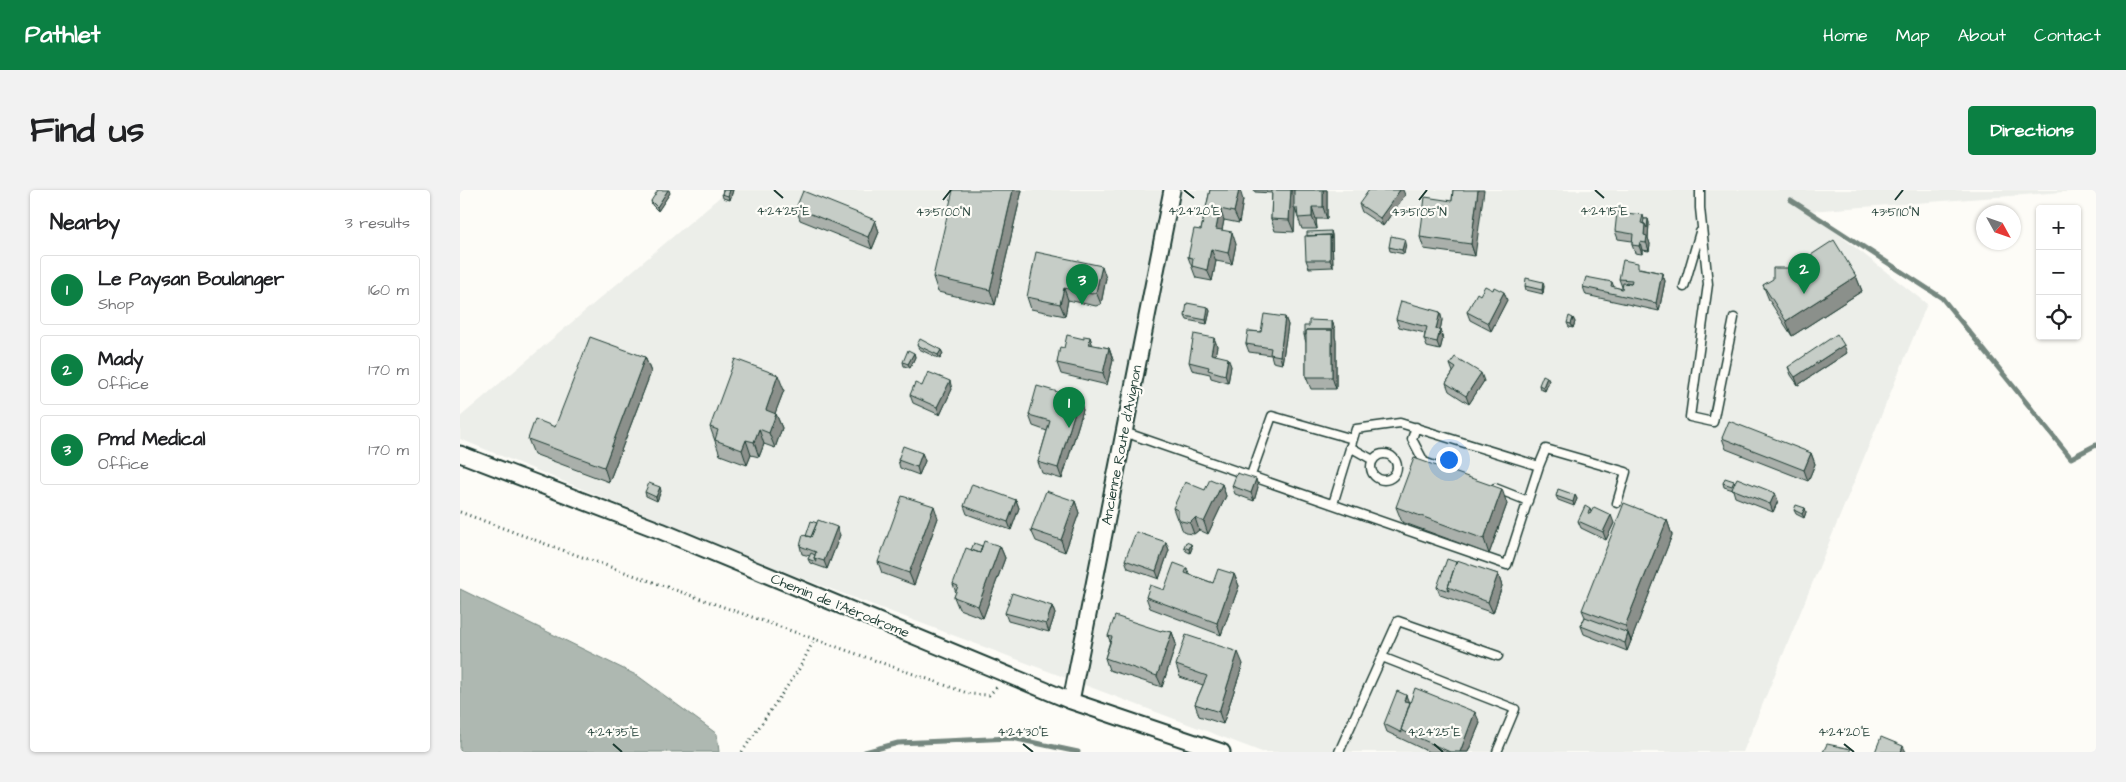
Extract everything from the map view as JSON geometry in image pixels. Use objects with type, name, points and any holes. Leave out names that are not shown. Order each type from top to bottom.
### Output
[{"type":"street","name":"Ancienne Route d'Avignon","points":[[1071,701],[1172,190]]},
{"type":"street","name":"Chemin de l'Aérodrome","points":[[460,454],[661,531],[1071,701],[1222,752]]},
{"type":"lane","points":[[1700,190],[1708,284],[1690,417],[1713,422],[1734,318]]},
{"type":"lane","points":[[1684,287],[1702,228]]},
{"type":"lane","points":[[1251,475],[1272,416],[1353,439]]},
{"type":"lane","points":[[1333,504],[1356,429],[1400,423],[1539,466]]},
{"type":"lane","points":[[1416,427],[1412,439],[1424,462],[1441,468]]},
{"type":"lane","points":[[1124,432],[1507,565],[1546,448],[1626,472],[1617,503]]},
{"type":"lane","points":[[1350,447],[1373,460]]},
{"type":"lane","points":[[1485,484],[1528,501]]},
{"type":"lane","points":[[1342,751],[1398,621],[1498,656]]},
{"type":"lane","points":[[1382,657],[1515,709],[1497,752]]},
{"type":"path","points":[[460,512],[970,694],[989,695],[1010,676]]},
{"type":"path","points":[[742,752],[799,669],[815,638]]},
{"type":"shaded area","points":[[728,190],[2089,190],[1809,211],[1927,304],[1743,752],[1262,752],[775,568],[460,439],[460,417]]},
{"type":"shaded area","points":[[460,589],[638,676],[717,734],[719,752],[460,752]]},
{"type":"building","points":[[658,190],[668,190],[657,207],[651,201]]},
{"type":"building","points":[[723,190],[730,190],[728,196],[722,194]]},
{"type":"building","points":[[953,190],[1013,190],[990,290],[933,277]]},
{"type":"building","points":[[1210,190],[1239,190],[1234,212],[1220,209],[1216,229],[1232,232],[1228,253],[1211,249],[1207,270],[1192,266],[1193,258],[1188,257],[1194,229],[1201,230]]},
{"type":"building","points":[[1272,190],[1291,190],[1289,220],[1271,219]]},
{"type":"building","points":[[1294,190],[1323,190],[1323,207],[1312,207],[1312,217],[1298,218],[1297,208],[1294,208]]},
{"type":"building","points":[[1369,190],[1400,190],[1380,218],[1359,204]]},
{"type":"building","points":[[1453,190],[1478,190],[1471,244],[1420,237],[1425,197],[1452,201]]},
{"type":"building","points":[[803,191],[875,220],[868,237],[796,208]]},
{"type":"building","points":[[1617,212],[1643,215],[1641,223],[1645,224],[1644,235],[1647,236],[1646,243],[1640,242],[1639,246],[1632,245],[1633,234],[1615,231]]},
{"type":"building","points":[[1644,219],[1648,219],[1647,228],[1643,224]]},
{"type":"building","points":[[1331,231],[1331,239],[1330,235],[1307,236],[1307,232]]},
{"type":"building","points":[[1330,235],[1330,260],[1306,260],[1305,236]]},
{"type":"building","points":[[1391,236],[1405,239],[1402,250],[1389,247]]},
{"type":"building","points":[[1834,240],[1856,276],[1786,321],[1763,285],[1773,279],[1773,268],[1791,268]]},
{"type":"building","points":[[1036,252],[1102,266],[1096,292],[1092,294],[1064,288],[1060,304],[1027,297]]},
{"type":"building","points":[[1623,260],[1638,263],[1638,268],[1662,273],[1656,303],[1583,287],[1586,277],[1612,282],[1611,286],[1622,289],[1623,283],[1631,284],[1632,280],[1619,279]]},
{"type":"building","points":[[1526,278],[1543,282],[1542,290],[1525,286]]},
{"type":"building","points":[[1485,286],[1493,290],[1494,287],[1504,292],[1488,323],[1467,312],[1477,293],[1480,295]]},
{"type":"building","points":[[1401,301],[1440,312],[1436,329],[1440,330],[1437,342],[1424,339],[1427,327],[1396,319]]},
{"type":"building","points":[[1187,303],[1208,307],[1206,320],[1185,316]]},
{"type":"building","points":[[1264,314],[1285,317],[1280,356],[1270,354],[1271,348],[1246,344],[1248,331],[1261,332]]},
{"type":"building","points":[[1569,316],[1573,318],[1571,324],[1567,323]]},
{"type":"building","points":[[1309,320],[1332,321],[1332,330],[1306,330],[1306,335],[1304,335],[1304,326],[1309,326]]},
{"type":"building","points":[[1306,330],[1332,330],[1332,377],[1306,377]]},
{"type":"building","points":[[1194,334],[1214,338],[1211,354],[1228,358],[1225,375],[1208,370],[1209,367],[1189,362]]},
{"type":"building","points":[[1837,334],[1844,345],[1795,377],[1788,367]]},
{"type":"building","points":[[1067,335],[1084,339],[1084,336],[1090,337],[1089,344],[1109,348],[1103,373],[1057,363],[1060,347],[1064,348]]},
{"type":"building","points":[[590,337],[645,357],[604,467],[528,439],[535,419],[555,427]]},
{"type":"building","points":[[920,339],[941,350],[938,355],[917,345]]},
{"type":"building","points":[[908,350],[914,353],[908,364],[903,362]]},
{"type":"building","points":[[1455,357],[1481,373],[1466,396],[1446,383],[1456,368],[1450,364]]},
{"type":"building","points":[[735,359],[778,375],[766,410],[776,414],[769,433],[759,429],[754,442],[746,440],[742,450],[715,440],[718,430],[710,427]]},
{"type":"building","points":[[928,372],[950,381],[937,407],[910,395],[915,383],[922,386]]},
{"type":"building","points":[[1543,375],[1547,377],[1543,387],[1539,385]]},
{"type":"building","points":[[1037,386],[1079,398],[1058,468],[1038,462],[1050,421],[1029,415]]},
{"type":"building","points":[[1729,421],[1811,453],[1804,470],[1722,438]]},
{"type":"building","points":[[903,446],[922,453],[917,467],[898,460]]},
{"type":"building","points":[[1414,458],[1502,489],[1484,539],[1396,507]]},
{"type":"building","points":[[1237,473],[1256,479],[1251,493],[1232,486]]},
{"type":"building","points":[[1725,478],[1734,481],[1732,486],[1723,483]]},
{"type":"building","points":[[1737,478],[1775,493],[1770,504],[1732,489]]},
{"type":"building","points":[[1210,479],[1222,484],[1204,522],[1195,518],[1190,523],[1181,521],[1178,517],[1178,510],[1173,508],[1185,482],[1205,490]]},
{"type":"building","points":[[649,483],[660,487],[656,497],[645,492]]},
{"type":"building","points":[[972,484],[1016,500],[1008,522],[964,506]]},
{"type":"building","points":[[1558,489],[1575,495],[1573,502],[1556,496]]},
{"type":"building","points":[[1046,491],[1075,501],[1061,540],[1031,530]]},
{"type":"building","points":[[902,496],[934,506],[909,573],[878,562]]},
{"type":"building","points":[[1624,503],[1667,520],[1625,626],[1582,610]]},
{"type":"building","points":[[1796,505],[1805,508],[1802,514],[1794,510]]},
{"type":"building","points":[[1585,506],[1590,509],[1588,513],[1590,514],[1594,507],[1611,515],[1603,532],[1578,521]]},
{"type":"building","points":[[818,520],[837,527],[824,561],[814,558],[816,552],[800,546],[803,535],[811,537]]},
{"type":"building","points":[[811,521],[817,523],[811,537],[806,536]]},
{"type":"building","points":[[1136,532],[1166,542],[1156,571],[1125,560]]},
{"type":"building","points":[[984,541],[1000,546],[978,606],[954,597],[958,586],[953,584],[966,548],[980,553]]},
{"type":"building","points":[[1186,542],[1191,544],[1189,549],[1184,547]]},
{"type":"building","points":[[974,543],[982,546],[980,553],[971,550]]},
{"type":"building","points":[[811,553],[815,555],[816,562],[808,559]]},
{"type":"building","points":[[1447,559],[1456,562],[1448,587],[1449,591],[1437,587]]},
{"type":"building","points":[[1457,560],[1498,574],[1488,602],[1448,587]]},
{"type":"building","points":[[1174,563],[1187,568],[1185,573],[1213,583],[1218,569],[1234,574],[1217,623],[1146,597],[1150,585],[1164,590]]},
{"type":"building","points":[[1012,593],[1052,606],[1046,624],[1005,613]]},
{"type":"building","points":[[1115,616],[1161,631],[1172,632],[1157,676],[1105,658],[1112,637],[1108,636]]},
{"type":"building","points":[[1585,617],[1628,633],[1625,643],[1581,626]]},
{"type":"building","points":[[1186,635],[1238,652],[1219,712],[1195,704],[1207,676],[1176,665]]},
{"type":"building","points":[[1415,688],[1475,712],[1460,752],[1450,752],[1401,730]]},
{"type":"building","points":[[1397,691],[1406,695],[1404,701],[1410,702],[1401,730],[1402,733],[1384,724]]},
{"type":"building","points":[[1881,737],[1903,746],[1901,752],[1875,752]]},
{"type":"building","points":[[1827,744],[1851,749],[1849,752],[1823,752]]},
{"type":"waterway","points":[[1791,200],[1942,298],[2071,458],[2096,445]]},
{"type":"waterway","points":[[865,752],[898,743],[1012,738],[1078,752]]},
{"type":"place","name":"Mady","points":[[1804,294]]},
{"type":"place","name":"Pmd Medical","points":[[1082,305]]},
{"type":"place","name":"Le Paysan Boulanger","points":[[1069,428]]}]
